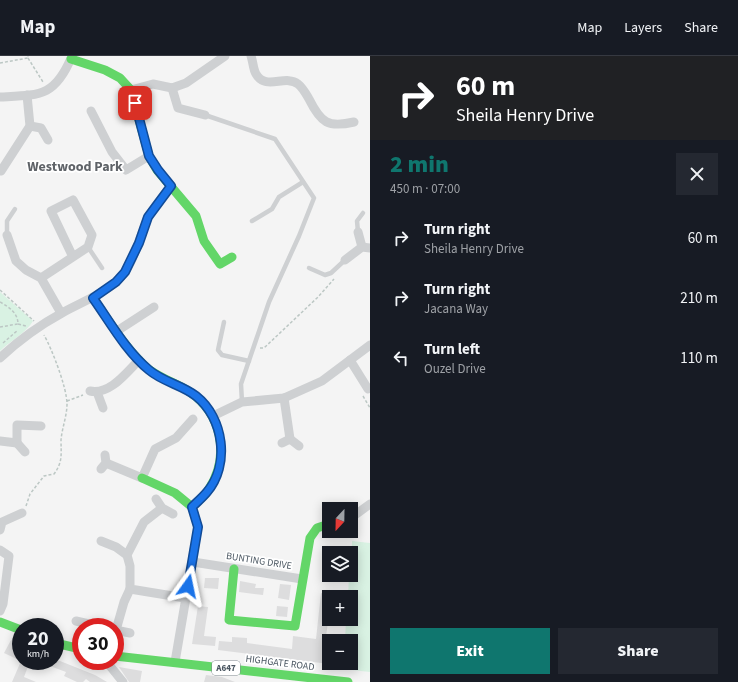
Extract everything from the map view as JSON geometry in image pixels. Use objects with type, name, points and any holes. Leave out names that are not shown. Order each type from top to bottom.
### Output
[{"type":"street","points":[[131,90],[154,84],[172,88],[186,84],[225,56]]},
{"type":"street","points":[[252,56],[256,74],[262,80],[270,83],[288,80],[298,83],[304,90],[316,113],[324,122],[338,126],[354,122]]},
{"type":"street","points":[[0,97],[27,95],[42,92],[48,89],[57,83],[71,57],[105,70],[120,78],[131,90],[149,156],[158,170],[196,216],[204,241],[220,264],[232,257]]},
{"type":"street","points":[[172,88],[178,108],[205,115]]},
{"type":"street","points":[[1,171],[30,126],[27,95]]},
{"type":"street","points":[[92,111],[112,152],[126,170],[149,156]]},
{"type":"street","points":[[30,126],[41,128],[48,140]]},
{"type":"street","points":[[0,358],[36,326],[93,298],[116,282],[125,272],[139,243],[148,217],[171,186]]},
{"type":"street","points":[[41,278],[72,255],[88,247],[92,235],[73,200],[51,211],[72,255]]},
{"type":"street","points":[[345,260],[366,248],[358,232]]},
{"type":"street","points":[[7,235],[16,261],[26,270],[41,278],[62,313]]},
{"type":"street","points":[[93,298],[138,360],[158,376],[198,397],[213,416],[218,426],[221,438],[221,451],[218,468],[208,492],[192,507]]},
{"type":"street","points":[[117,331],[154,307]]},
{"type":"street","points":[[213,416],[242,402],[284,398],[322,381],[370,345]]},
{"type":"street","points":[[102,408],[93,391],[123,377],[138,360]]},
{"type":"street","points":[[350,360],[369,392]]},
{"type":"street","points":[[284,398],[286,441],[299,446]]},
{"type":"street","points":[[142,478],[155,449],[176,438],[195,417]]},
{"type":"street","points":[[25,452],[17,443],[17,425],[41,426]]},
{"type":"street","points":[[0,441],[17,443]]},
{"type":"street","points":[[104,463],[170,490],[184,499],[192,507],[198,527],[175,662]]},
{"type":"street","points":[[156,499],[162,508],[172,514]]},
{"type":"street","points":[[358,513],[370,504]]},
{"type":"street","points":[[126,555],[144,522],[162,508]]},
{"type":"street","points":[[0,530],[2,522],[22,513]]},
{"type":"street","name":"BUNTING DRIVE","points":[[193,562],[302,580],[310,538],[314,530],[322,526]]},
{"type":"street","points":[[101,541],[116,547],[126,555],[130,566],[130,589],[119,618]]},
{"type":"street","points":[[0,550],[9,556],[3,604],[0,611]]},
{"type":"street","points":[[234,569],[229,620],[295,626],[302,580]]},
{"type":"street","points":[[130,589],[185,598]]},
{"type":"street","points":[[0,622],[12,627]]},
{"type":"street","points":[[124,632],[130,633]]},
{"type":"street","name":"HIGHGATE ROAD","points":[[124,657],[175,662],[275,678],[348,682]]},
{"type":"street","points":[[113,670],[123,682]]},
{"type":"lane","points":[[205,115],[275,139],[314,198],[299,236],[268,302],[240,384],[242,402]]},
{"type":"lane","points":[[252,221],[272,209],[278,197],[303,182]]},
{"type":"lane","points":[[7,235],[7,222],[15,209]]},
{"type":"lane","points":[[358,232],[357,221],[363,213]]},
{"type":"lane","points":[[88,247],[102,268]]},
{"type":"lane","points":[[309,268],[325,275],[338,268],[345,260]]},
{"type":"lane","points":[[224,322],[218,350],[222,355],[249,361]]},
{"type":"path","points":[[0,63],[28,57],[48,89]]},
{"type":"path","points":[[252,350],[264,348],[302,312],[339,273],[338,268]]},
{"type":"path","points":[[0,290],[27,313],[35,322],[36,326],[53,351],[67,401],[66,417],[61,441],[63,454],[60,467],[54,474],[44,476],[35,487],[22,513]]},
{"type":"path","points":[[0,302],[15,314],[18,319],[18,324]]},
{"type":"path","points":[[0,327],[18,324],[27,326]]},
{"type":"path","points":[[0,345],[10,336],[30,325]]},
{"type":"path","points":[[67,401],[93,391]]},
{"type":"green space","points":[[0,292],[33,321],[27,329],[0,351]]},
{"type":"green space","points":[[352,541],[370,543],[370,672],[352,670],[358,670],[358,634],[345,634],[346,626],[358,626],[358,590],[348,590],[349,582],[358,582],[358,546],[352,546]]},
{"type":"building","points":[[205,578],[219,578],[218,589],[204,588]]},
{"type":"building","points":[[240,581],[256,584],[255,588],[264,588],[263,595],[239,592]]},
{"type":"building","points":[[280,584],[291,585],[289,600],[278,598]]},
{"type":"building","points":[[321,593],[322,626],[328,626],[326,634],[322,634],[322,663],[218,650],[219,641],[232,642],[232,637],[247,638],[247,643],[292,649],[293,636],[316,639]]},
{"type":"building","points":[[198,606],[208,607],[204,636],[216,637],[215,646],[192,644]]},
{"type":"building","points":[[277,606],[288,607],[287,617],[276,616]]},
{"type":"building","points":[[11,640],[12,640],[12,657],[4,653]]},
{"type":"building","points":[[64,663],[72,666],[72,670],[82,670],[107,682],[90,682],[86,679],[83,682],[77,682],[64,676],[66,672],[61,670],[64,670]]},
{"type":"building","points":[[124,668],[142,671],[140,682],[129,682],[121,670],[124,670]]},
{"type":"building","points":[[17,670],[27,670],[24,677],[36,682],[12,682]]},
{"type":"building","points":[[206,675],[222,677],[235,682],[204,682]]},
{"type":"traffic: fast","points":[[71,59],[105,70],[120,78],[131,90],[149,156],[157,170],[196,216],[204,241],[220,264],[232,257]]},
{"type":"traffic: fast","points":[[93,298],[139,360],[157,375],[185,389],[201,401],[216,424],[221,450],[216,476],[207,492],[192,507],[175,493],[142,478]]},
{"type":"traffic: fast","points":[[234,569],[229,620],[295,626],[310,538],[317,528],[322,526]]},
{"type":"traffic: fast","points":[[0,622],[12,627]]},
{"type":"traffic: fast","points":[[64,645],[72,647]]},
{"type":"traffic: fast","points":[[124,657],[348,682]]},
{"type":"district","name":"Westwood Park","points":[[75,167]]},
{"type":"route","points":[[135,103],[149,156],[171,186],[148,217],[139,243],[125,272],[116,282],[93,298],[138,360],[149,370],[166,381],[198,397],[213,416],[218,426],[221,438],[221,451],[218,468],[208,492],[192,507],[198,527],[188,586]]}]
